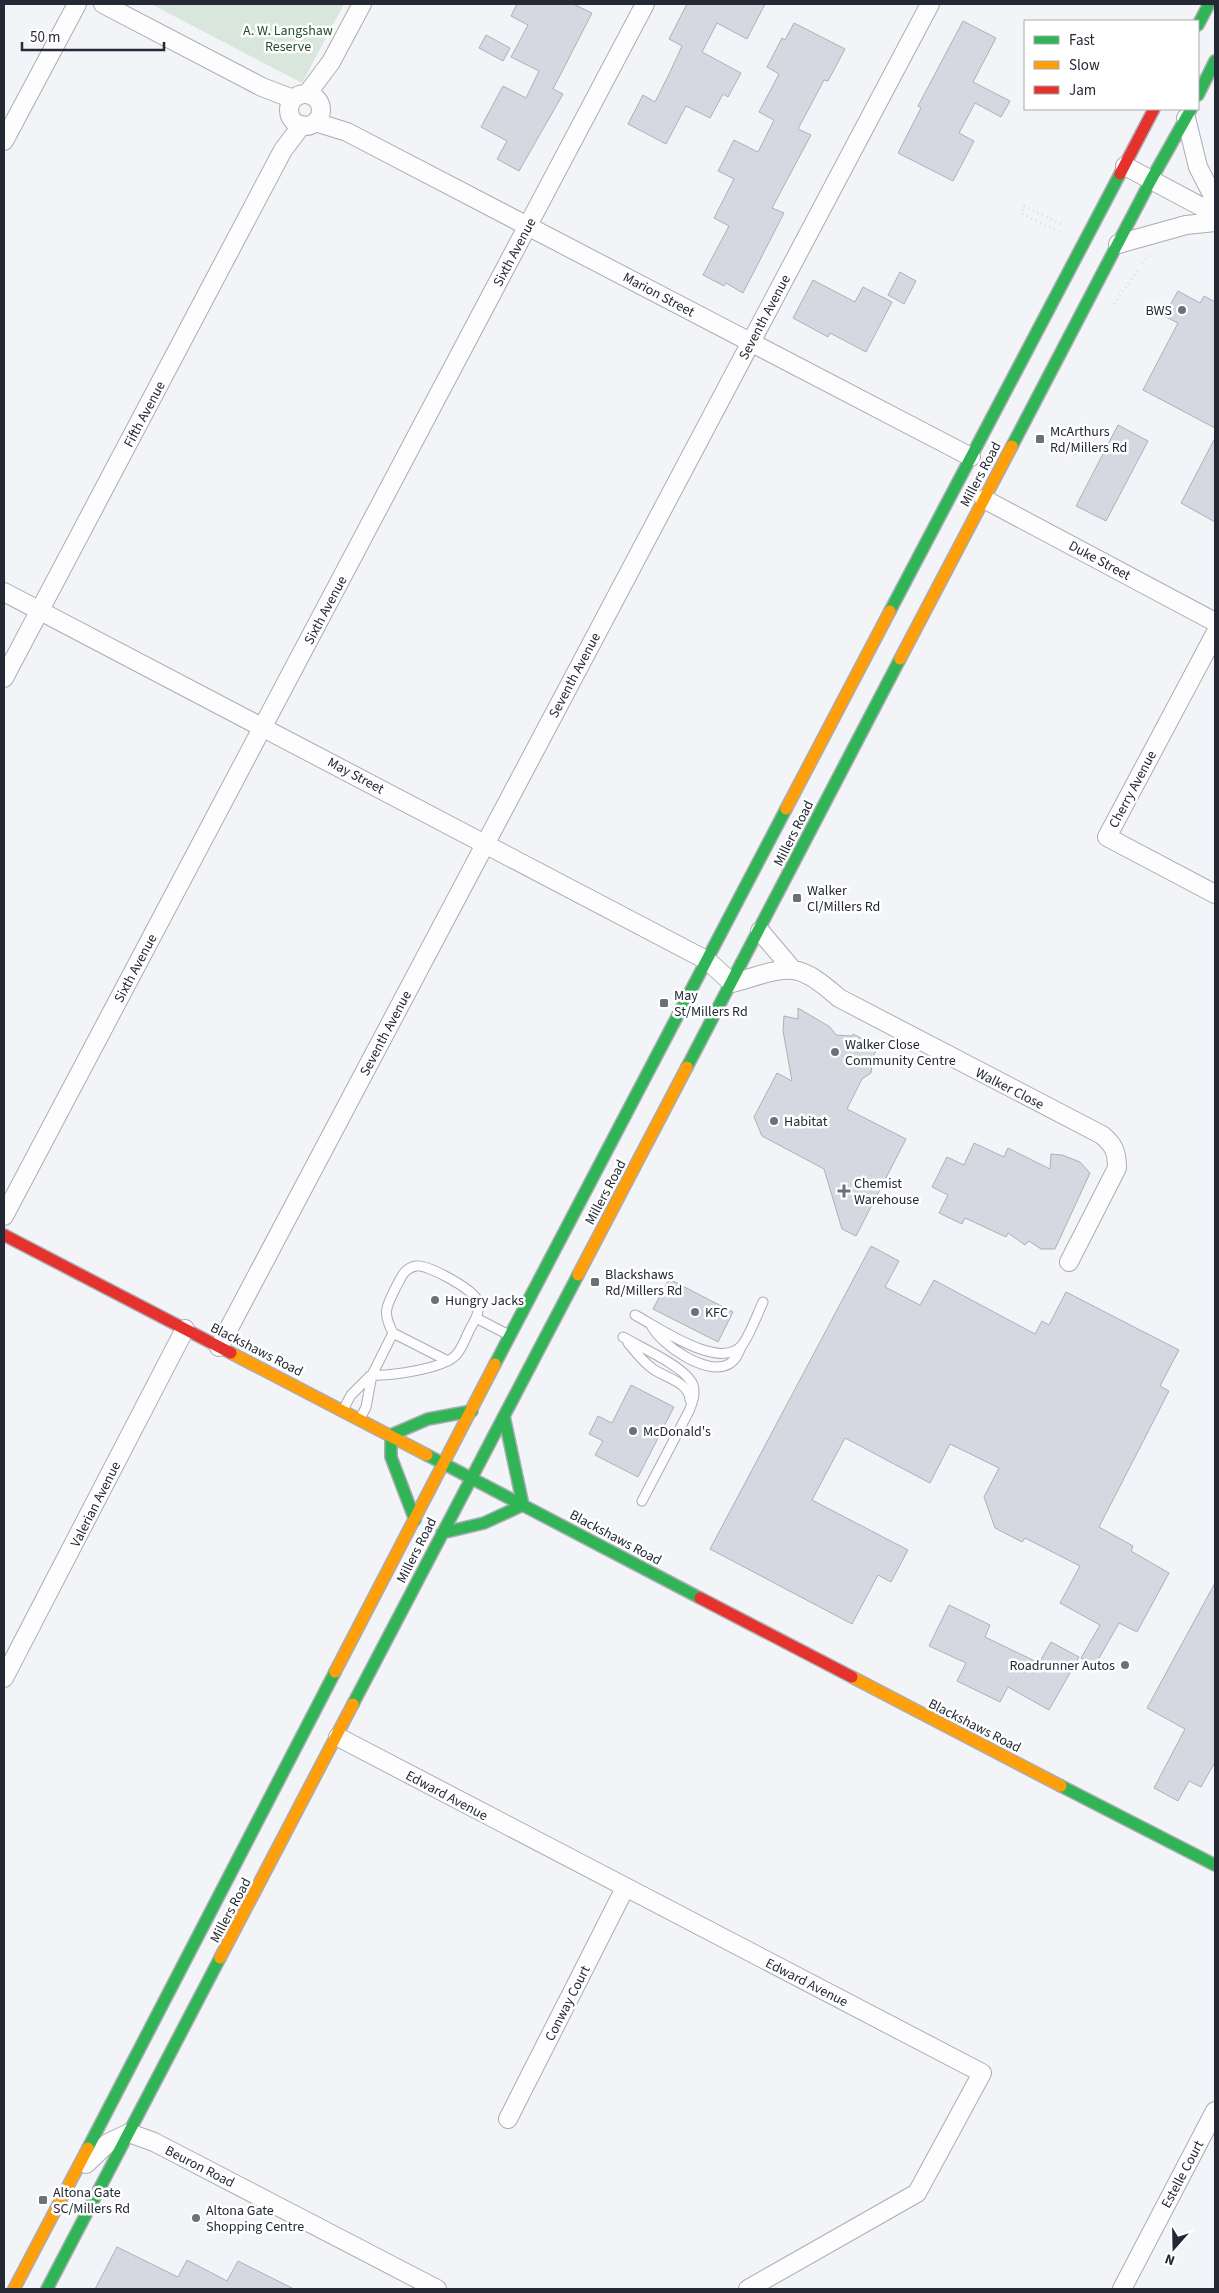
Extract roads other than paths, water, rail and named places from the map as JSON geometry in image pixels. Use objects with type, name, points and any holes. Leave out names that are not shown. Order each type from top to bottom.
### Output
[{"type":"main road","points":[[1199,23],[1209,4]]},
{"type":"main road","points":[[1199,93],[1215,62]]},
{"type":"main road","name":"Millers Road","points":[[14,2289],[76,2174],[510,1336],[1153,110]]},
{"type":"main road","name":"Millers Road","points":[[48,2289],[338,1737],[471,1477],[760,931],[984,499],[1188,113]]},
{"type":"main road","name":"Blackshaws Road","points":[[4,1235],[391,1435],[854,1679],[1215,1865]]},
{"type":"main road","points":[[416,1520],[391,1457],[391,1435],[428,1419],[472,1411]]},
{"type":"main road","points":[[442,1533],[461,1531],[486,1523],[523,1505],[504,1416]]},
{"type":"street","points":[[4,141],[76,4]]},
{"type":"street","name":"Marion Street","points":[[103,4],[971,457]]},
{"type":"street","name":"Fifth Avenue","points":[[4,678],[362,4]]},
{"type":"street","name":"Sixth Avenue","points":[[4,1216],[645,4]]},
{"type":"street","name":"Seventh Avenue","points":[[219,1346],[930,4]]},
{"type":"street","points":[[1188,113],[1198,167],[1215,200]]},
{"type":"street","points":[[1125,166],[1215,214]]},
{"type":"street","points":[[1118,244],[1186,225],[1215,222]]},
{"type":"street","name":"Duke Street","points":[[984,499],[1215,622]]},
{"type":"street","name":"May Street","points":[[4,592],[708,961],[732,983]]},
{"type":"street","name":"Cherry Avenue","points":[[1215,634],[1107,837],[1215,894]]},
{"type":"street","name":"Walker Close","points":[[760,931],[793,970],[818,982],[839,998],[1102,1135],[1112,1144],[1117,1155],[1117,1168],[1068,1262]]},
{"type":"street","name":"May Street","points":[[708,961],[742,964]]},
{"type":"street","points":[[732,983],[774,972],[793,970]]},
{"type":"street","name":"Valerian Avenue","points":[[4,1678],[185,1329]]},
{"type":"street","name":"Edward Avenue","points":[[338,1737],[982,2073],[918,2193],[748,2289]]},
{"type":"street","name":"Conway Court","points":[[508,2118],[625,1888]]},
{"type":"street","name":"Estelle Court","points":[[1122,2289],[1215,2111]]},
{"type":"street","points":[[76,2174],[108,2143],[129,2133]]},
{"type":"street","name":"Beuron Road","points":[[129,2133],[154,2142],[437,2289]]},
{"type":"lane","points":[[342,1410],[351,1395],[372,1374],[402,1374],[448,1361],[456,1355],[476,1318],[479,1310],[474,1295],[428,1268],[417,1266],[404,1272],[387,1305],[385,1314],[393,1333],[448,1361]]},
{"type":"lane","points":[[650,1323],[661,1340],[685,1356],[711,1366],[728,1365],[735,1359],[763,1302]]},
{"type":"lane","points":[[635,1315],[710,1353],[729,1353],[742,1345]]},
{"type":"lane","points":[[476,1318],[510,1336]]},
{"type":"lane","points":[[360,1419],[366,1407],[372,1374],[393,1333]]},
{"type":"lane","points":[[642,1501],[689,1411],[694,1398],[693,1385],[685,1374],[623,1337],[653,1369],[683,1386],[689,1393],[689,1411]]},
{"type":"place","name":"BWS","points":[[1182,310]]},
{"type":"place","name":"McArthurs Rd/Millers Rd","points":[[1040,439]]},
{"type":"place","name":"Walker Cl/Millers Rd","points":[[797,898]]},
{"type":"place","name":"May St/Millers Rd","points":[[664,1003]]},
{"type":"place","name":"Walker Close Community Centre","points":[[835,1052]]},
{"type":"place","name":"Habitat","points":[[774,1121]]},
{"type":"place","name":"Chemist Warehouse","points":[[844,1191]]},
{"type":"place","name":"Blackshaws Rd/Millers Rd","points":[[595,1282]]},
{"type":"place","name":"Hungry Jacks","points":[[435,1300]]},
{"type":"place","name":"KFC","points":[[695,1312]]},
{"type":"place","name":"McDonald's","points":[[633,1431]]},
{"type":"place","name":"Roadrunner Autos","points":[[1125,1665]]},
{"type":"place","name":"Altona Gate SC/Millers Rd","points":[[43,2200]]},
{"type":"place","name":"Altona Gate Shopping Centre","points":[[196,2218]]},
{"type":"park label","name":"A. W. Langshaw Reserve","points":[[288,38]]}]
